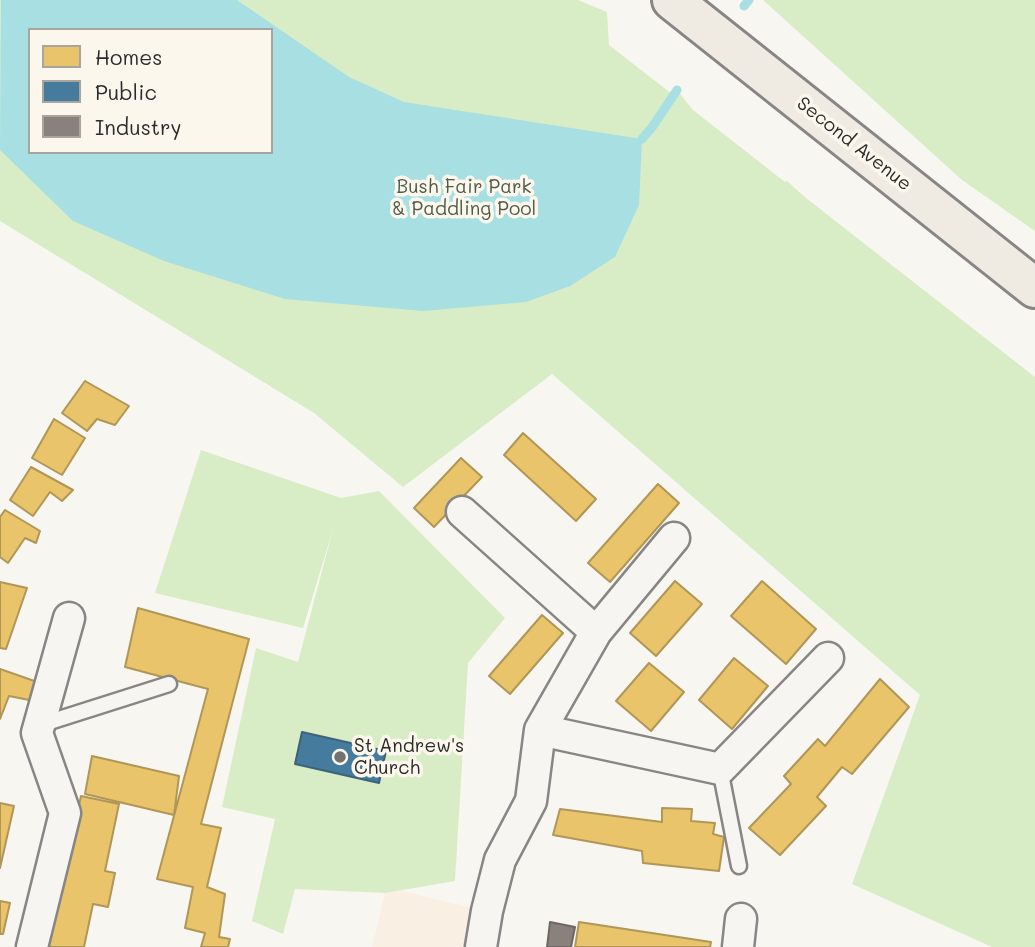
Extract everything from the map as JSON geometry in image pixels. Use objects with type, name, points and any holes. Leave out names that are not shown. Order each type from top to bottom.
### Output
[{"type":"main road","name":"Second Avenue","points":[[672,0],[1035,288]]},
{"type":"street","points":[[462,512],[596,632]]},
{"type":"street","points":[[481,947],[500,860],[531,801],[540,730],[596,632],[674,538]]},
{"type":"street","points":[[32,947],[65,813],[37,733],[69,618]]},
{"type":"street","points":[[540,730],[720,769],[828,658]]},
{"type":"lane","points":[[39,725],[169,684]]},
{"type":"lane","points":[[720,769],[739,866]]},
{"type":"shaded area","points":[[401,891],[485,911],[478,947],[372,947],[385,893]]},
{"type":"green space","name":"Bush Fair Park & Paddling Pool","points":[[0,0],[578,0],[607,12],[609,45],[672,94],[677,90],[693,110],[1035,377],[1035,947],[992,947],[852,884],[920,695],[552,374],[403,487],[314,413],[0,221]]},
{"type":"green space","points":[[763,0],[1035,0],[1035,231],[962,180]]},
{"type":"green space","points":[[201,450],[341,498],[379,491],[505,618],[468,663],[455,881],[385,893],[295,889],[283,934],[252,921],[275,819],[222,807],[256,648],[298,662],[333,529],[303,628],[155,593]]},
{"type":"water","points":[[1,0],[237,0],[349,77],[404,102],[642,139],[639,205],[615,257],[570,286],[526,302],[423,311],[285,299],[164,261],[73,221],[0,150]]},
{"type":"building: Homes","points":[[85,381],[129,406],[115,425],[97,419],[87,431],[62,413]]},
{"type":"building: Homes","points":[[54,419],[85,438],[62,475],[32,458]]},
{"type":"building: Homes","points":[[523,433],[596,499],[576,521],[504,455]]},
{"type":"building: Homes","points":[[461,458],[482,477],[434,527],[414,508]]},
{"type":"building: Homes","points":[[31,467],[73,490],[62,501],[50,492],[33,516],[10,500]]},
{"type":"building: Homes","points":[[658,484],[679,503],[610,582],[588,563]]},
{"type":"building: Homes","points":[[5,510],[40,531],[36,543],[25,538],[8,563],[0,557],[0,517]]},
{"type":"building: Homes","points":[[675,581],[702,604],[656,656],[630,633]]},
{"type":"building: Homes","points":[[762,581],[816,629],[786,664],[731,616]]},
{"type":"building: Homes","points":[[0,582],[27,588],[6,649],[0,648]]},
{"type":"building: Homes","points":[[138,608],[249,639],[201,824],[221,828],[207,887],[225,894],[219,937],[230,939],[228,947],[201,947],[205,933],[185,928],[193,887],[157,879],[208,689],[125,667]]},
{"type":"building: Homes","points":[[542,615],[563,633],[510,694],[489,676]]},
{"type":"building: Homes","points":[[734,658],[768,686],[732,729],[699,700]]},
{"type":"building: Homes","points":[[649,663],[684,692],[651,731],[616,701]]},
{"type":"building: Homes","points":[[0,669],[43,684],[39,702],[9,696],[0,719]]},
{"type":"building: Homes","points":[[880,679],[909,707],[852,774],[842,767],[817,797],[826,806],[780,855],[749,828],[791,784],[784,776],[818,739],[825,746]]},
{"type":"building: Homes","points":[[92,756],[179,776],[174,815],[85,794]]},
{"type":"building: Homes","points":[[81,796],[119,804],[105,871],[115,873],[108,907],[93,904],[84,947],[49,947]]},
{"type":"building: Homes","points":[[0,803],[14,806],[0,868]]},
{"type":"building: Homes","points":[[662,808],[692,809],[691,821],[715,823],[713,834],[724,837],[719,871],[643,863],[642,851],[553,835],[560,809],[662,822]]},
{"type":"building: Homes","points":[[0,901],[10,903],[3,934],[0,934]]},
{"type":"building: Homes","points":[[579,922],[711,942],[710,947],[575,947]]},
{"type":"building: Public","name":"St Andrew's Church","points":[[302,732],[386,751],[379,783],[295,764]]},
{"type":"building: Industry","points":[[550,922],[575,927],[571,947],[547,947]]},
{"type":"waterway","points":[[744,6],[749,0]]},
{"type":"waterway","points":[[642,139],[677,90]]},
{"type":"place","name":"St Andrew's Church","points":[[340,757]]}]
